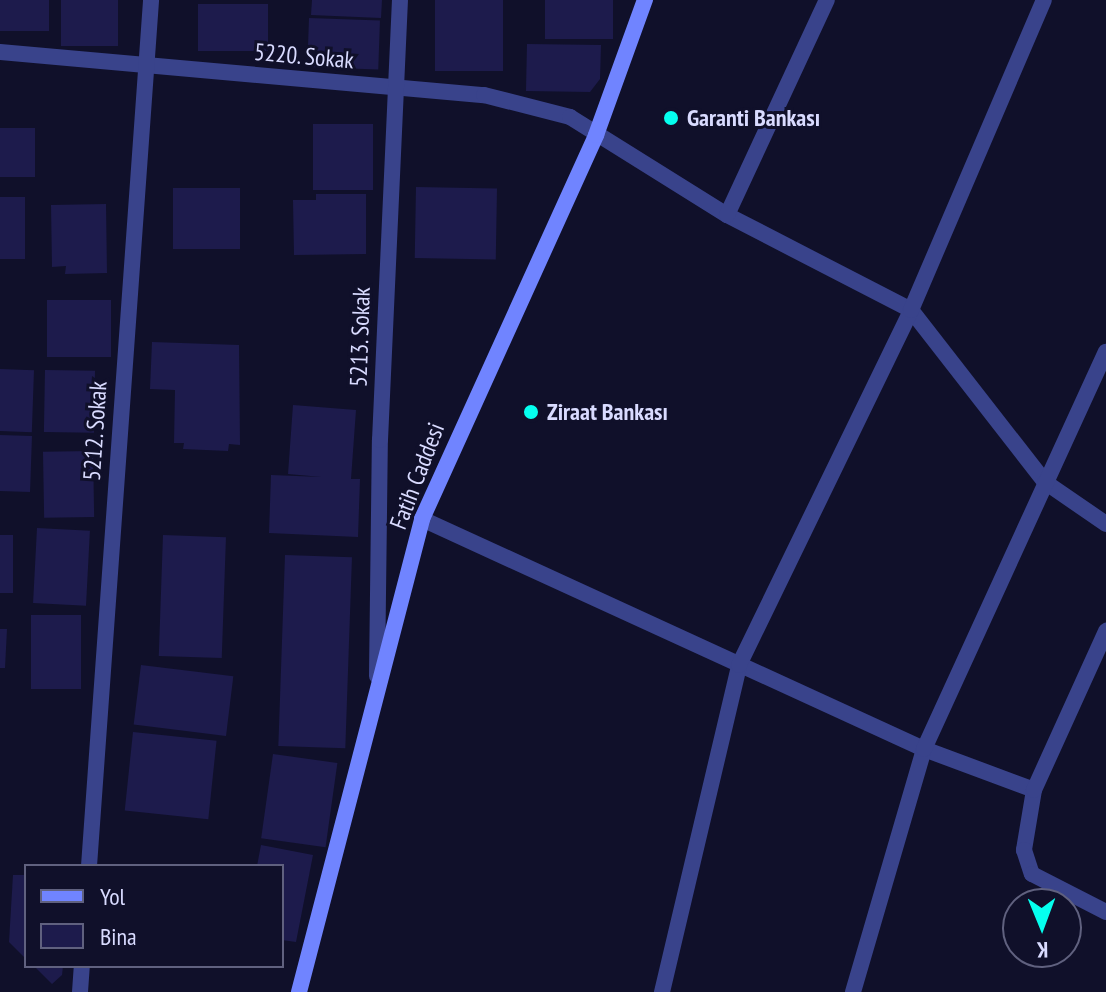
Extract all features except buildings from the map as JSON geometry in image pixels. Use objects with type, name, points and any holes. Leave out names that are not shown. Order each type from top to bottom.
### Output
[{"type":"main road","name":"Fatih Caddesi","points":[[299,992],[377,676],[422,519],[596,135],[643,1]]},
{"type":"street","name":"5212. Sokak","points":[[89,864],[151,0]]},
{"type":"street","name":"5213. Sokak","points":[[377,676],[394,88],[400,0]]},
{"type":"street","points":[[727,215],[827,0]]},
{"type":"street","points":[[662,992],[739,665],[911,310],[1044,0]]},
{"type":"street","name":"5220. Sokak","points":[[0,52],[516,99],[570,117],[727,215],[911,310]]},
{"type":"street","points":[[911,310],[1045,482],[1106,524]]},
{"type":"street","points":[[853,992],[924,749],[1106,352]]},
{"type":"street","points":[[422,519],[924,749],[1034,790]]},
{"type":"street","points":[[1106,631],[1034,790],[1024,850],[1032,874],[1106,912]]},
{"type":"street","points":[[80,992],[82,968]]},
{"type":"place","name":"Garanti Bankası","points":[[671,118]]},
{"type":"place","name":"Ziraat Bankası","points":[[531,412]]}]
